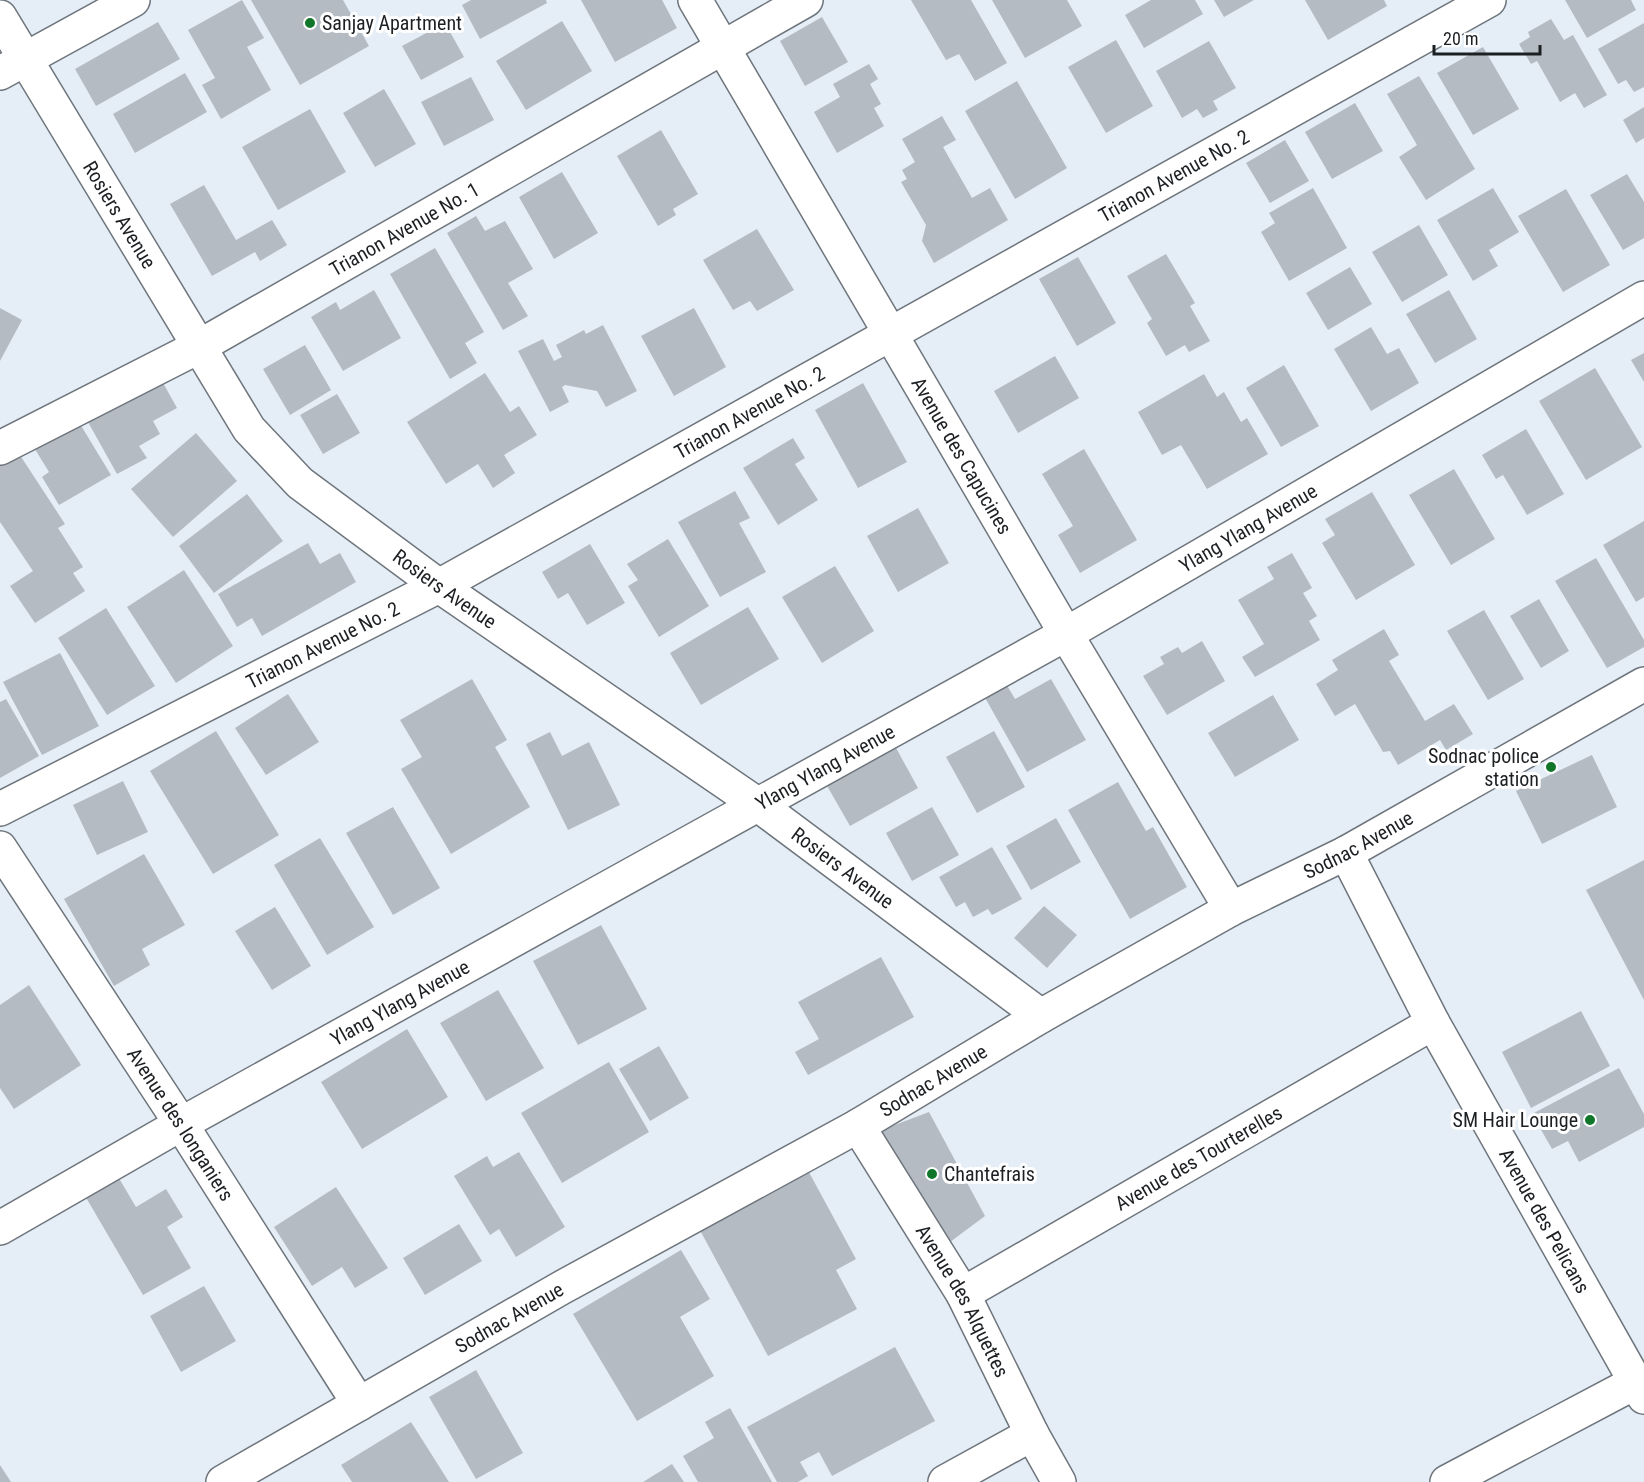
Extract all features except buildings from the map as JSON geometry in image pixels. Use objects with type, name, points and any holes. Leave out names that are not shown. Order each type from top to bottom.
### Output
[{"type":"street","points":[[13,67],[133,0]]},
{"type":"street","name":"Avenue des Capucines","points":[[694,0],[1066,634],[1231,909]]},
{"type":"street","name":"Trianon Avenue No. 1","points":[[0,448],[200,346],[806,0]]},
{"type":"street","name":"Trianon Avenue No. 2","points":[[0,808],[439,586],[1489,0]]},
{"type":"street","name":"Rosiers Avenue","points":[[0,17],[13,67],[200,346],[249,429],[300,483],[439,586],[756,804],[1041,1016]]},
{"type":"street","name":"Ylang Ylang Avenue","points":[[0,1228],[181,1124],[1066,634],[1644,298]]},
{"type":"street","name":"Sodnac Avenue","points":[[223,1482],[561,1288],[858,1126],[1041,1016],[1231,909],[1346,853],[1644,684]]},
{"type":"street","name":"Avenue des longaniers","points":[[0,848],[181,1124],[359,1404]]},
{"type":"street","name":"Avenue des Pelicans","points":[[1346,853],[1433,1023],[1640,1390]]},
{"type":"street","name":"Avenue des Tourterelles","points":[[963,1294],[1433,1023]]},
{"type":"street","name":"Avenue des Alquettes","points":[[858,1126],[963,1294],[1032,1434],[1059,1482]]},
{"type":"street","points":[[1447,1482],[1640,1390]]},
{"type":"street","points":[[945,1482],[1032,1434]]},
{"type":"place","name":"Sanjay Apartment","points":[[310,23]]},
{"type":"place","name":"Sodnac police station","points":[[1551,767]]},
{"type":"place","name":"SM Hair Lounge","points":[[1590,1120]]},
{"type":"place","name":"Chantefrais","points":[[932,1174]]}]
